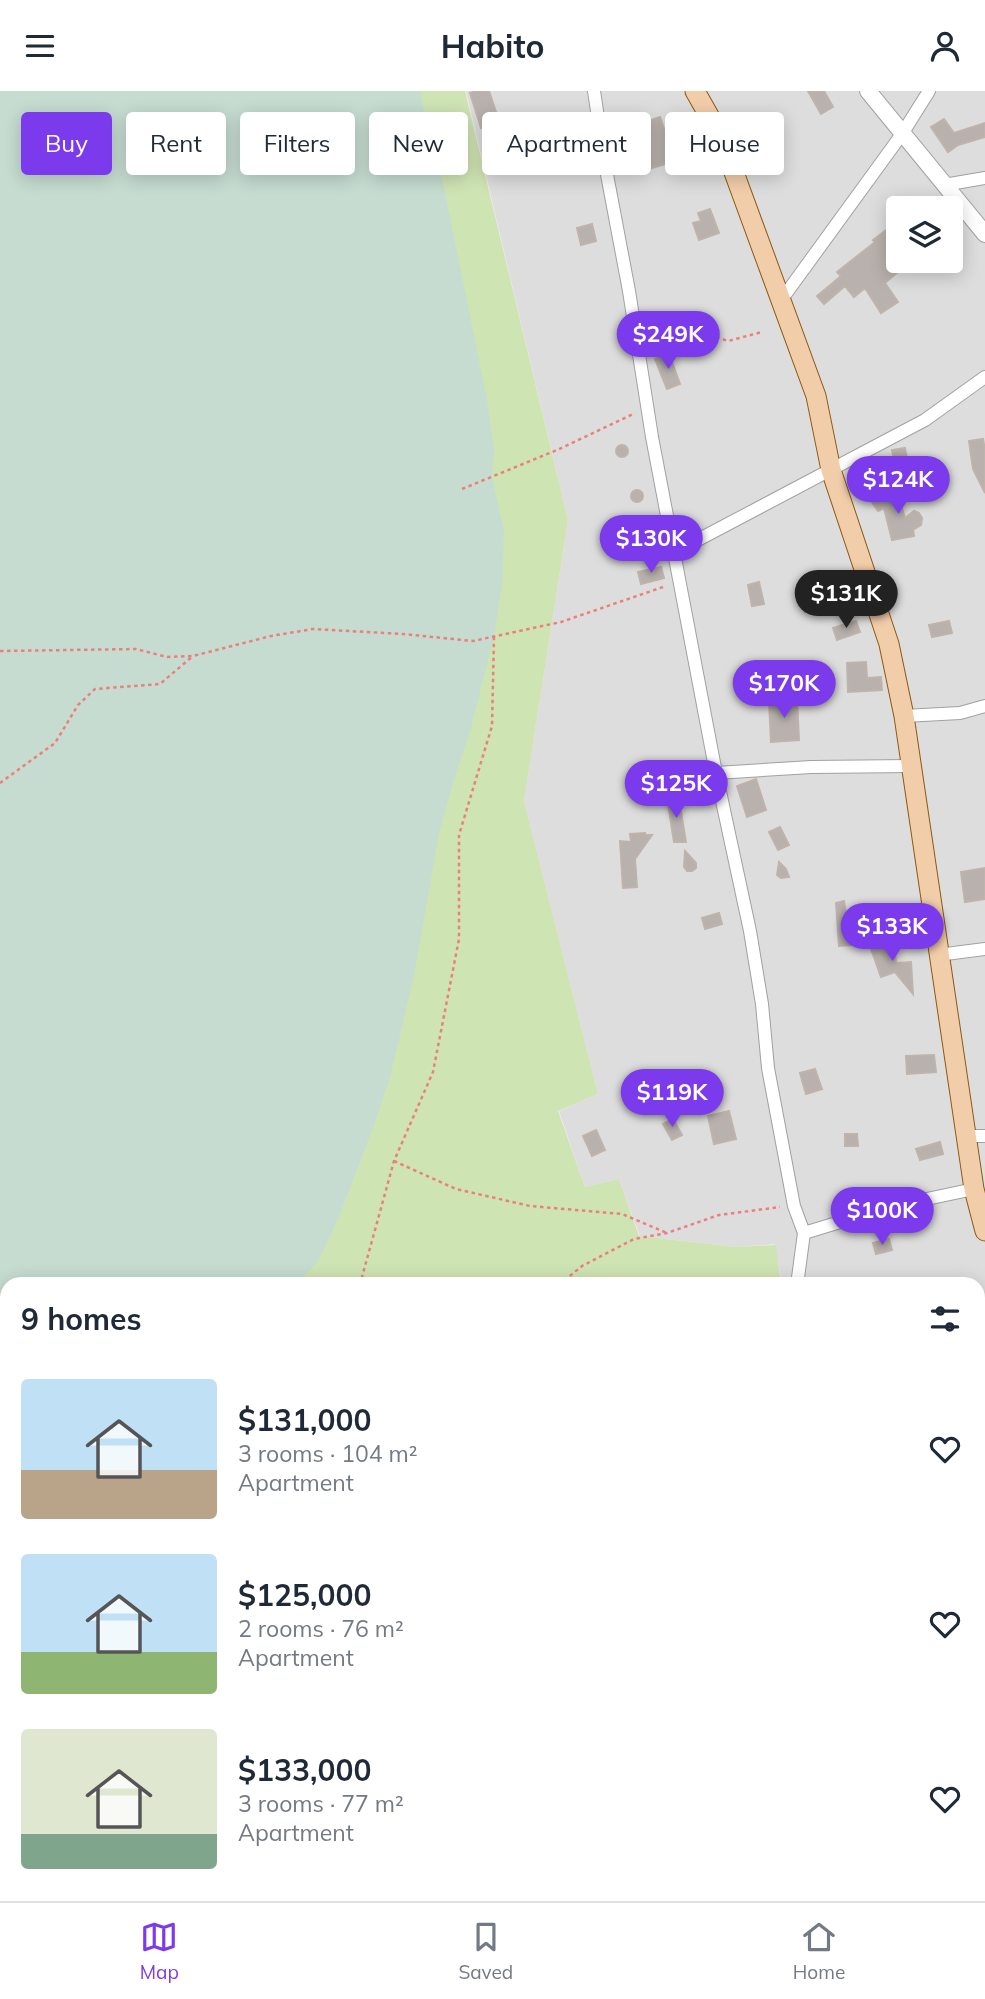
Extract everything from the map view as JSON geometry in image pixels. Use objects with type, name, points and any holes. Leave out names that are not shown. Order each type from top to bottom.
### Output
[{"type":"main road","points":[[695,91],[721,137],[782,299],[816,396],[831,470],[889,644],[904,716],[938,955],[976,1136],[974,1189],[985,1231]]},
{"type":"street","points":[[594,91],[673,553],[750,931],[762,1005],[768,1068],[794,1206],[804,1233],[798,1277]]},
{"type":"street","points":[[868,91],[985,234]]},
{"type":"street","points":[[782,299],[902,134],[929,91]]},
{"type":"street","points":[[944,185],[985,178]]},
{"type":"street","points":[[673,553],[925,420],[985,377]]},
{"type":"street","points":[[904,716],[960,713],[985,706]]},
{"type":"street","points":[[716,772],[911,766]]},
{"type":"street","points":[[938,955],[985,949]]},
{"type":"street","points":[[804,1233],[888,1207],[974,1189]]},
{"type":"path","points":[[635,328],[672,321],[728,341],[762,332]]},
{"type":"path","points":[[462,489],[557,450],[647,408]]},
{"type":"path","points":[[0,651],[136,649],[167,657],[192,656],[271,636],[313,629],[473,641],[561,622],[679,582]]},
{"type":"path","points":[[362,1277],[394,1161],[433,1072],[444,1019],[459,939],[458,835],[492,726],[494,636]]},
{"type":"path","points":[[0,783],[55,743],[78,705],[94,689],[160,684],[192,656]]},
{"type":"path","points":[[394,1161],[456,1189],[530,1206],[622,1214],[667,1233]]},
{"type":"path","points":[[568,1277],[582,1266],[634,1239],[667,1233],[719,1215],[794,1206]]},
{"type":"shaded area","points":[[466,91],[985,91],[985,1277],[781,1277],[775,1244],[736,1247],[640,1236],[619,1179],[585,1187],[559,1111],[598,1094],[524,801],[568,520],[486,175],[651,175],[651,112],[482,112],[482,158]]},
{"type":"green space","points":[[0,91],[465,91],[482,162],[482,175],[485,175],[568,520],[524,801],[598,1094],[558,1111],[585,1187],[619,1179],[639,1236],[736,1247],[776,1245],[780,1277],[0,1277]]},
{"type":"green space","points":[[0,91],[420,91],[424,112],[369,112],[369,175],[441,175],[487,400],[494,449],[492,477],[504,532],[502,584],[494,636],[471,728],[439,833],[414,976],[390,1077],[338,1219],[317,1263],[303,1277],[0,1277]]},
{"type":"building","points":[[489,91],[496,112],[482,112],[481,128],[470,93]]},
{"type":"building","points":[[808,91],[824,91],[833,107],[821,114]]},
{"type":"building","points":[[660,117],[665,132],[665,164],[651,168],[651,120]]},
{"type":"building","points":[[944,119],[954,133],[985,123],[985,137],[958,145],[948,152],[931,127]]},
{"type":"building","points":[[710,209],[719,233],[699,240],[693,223],[701,221],[698,213]]},
{"type":"building","points":[[592,224],[596,241],[581,245],[577,228]]},
{"type":"building","points":[[886,230],[886,273],[897,273],[885,283],[898,302],[881,313],[865,288],[854,297],[845,286],[824,304],[817,296],[841,276],[837,272],[875,242],[873,240]]},
{"type":"building","points":[[669,354],[680,384],[667,389],[655,359]]},
{"type":"building","points":[[983,439],[985,493],[973,469],[969,441]]},
{"type":"building","points":[[622,445],[628,451],[622,457],[616,451]]},
{"type":"building","points":[[905,448],[910,474],[897,477],[892,450]]},
{"type":"building","points":[[896,489],[905,518],[914,511],[922,518],[921,525],[913,530],[914,536],[892,540],[884,508],[878,511],[872,502]]},
{"type":"building","points":[[637,490],[643,496],[637,502],[631,496]]},
{"type":"building","points":[[661,567],[664,578],[641,584],[638,572]]},
{"type":"building","points":[[759,582],[764,604],[752,606],[748,585]]},
{"type":"building","points":[[831,585],[836,602],[805,612],[801,602],[819,595],[817,589]]},
{"type":"building","points":[[856,621],[860,632],[837,640],[833,628]]},
{"type":"building","points":[[949,621],[952,633],[932,637],[929,625]]},
{"type":"building","points":[[866,662],[867,678],[881,677],[882,690],[848,692],[847,663]]},
{"type":"building","points":[[797,698],[799,740],[771,742],[769,701]]},
{"type":"building","points":[[756,779],[766,810],[747,817],[737,786]]},
{"type":"building","points":[[675,795],[686,842],[674,842],[667,797]]},
{"type":"building","points":[[780,827],[789,845],[778,850],[769,832]]},
{"type":"building","points":[[630,834],[652,835],[635,859],[637,887],[623,888],[620,841],[631,842]]},
{"type":"building","points":[[685,851],[696,863],[696,868],[692,871],[687,871],[684,867]]},
{"type":"building","points":[[779,862],[789,877],[781,878],[777,875]]},
{"type":"building","points":[[985,868],[985,899],[965,902],[961,872]]},
{"type":"building","points":[[844,901],[851,945],[839,946],[836,903]]},
{"type":"building","points":[[902,905],[905,919],[888,922],[885,908]]},
{"type":"building","points":[[719,913],[722,924],[705,929],[702,918]]},
{"type":"building","points":[[894,941],[896,963],[911,962],[913,994],[895,972],[881,977],[870,946]]},
{"type":"building","points":[[934,1055],[936,1072],[907,1074],[906,1056]]},
{"type":"building","points":[[815,1069],[822,1089],[806,1094],[800,1073]]},
{"type":"building","points":[[729,1111],[736,1139],[714,1144],[708,1116]]},
{"type":"building","points":[[673,1119],[682,1135],[672,1140],[663,1124]]},
{"type":"building","points":[[596,1130],[605,1150],[592,1156],[583,1136]]},
{"type":"building","points":[[845,1134],[857,1134],[858,1146],[845,1146]]},
{"type":"building","points":[[940,1142],[943,1154],[920,1160],[916,1149]]},
{"type":"building","points":[[889,1239],[892,1250],[876,1254],[873,1243]]}]
